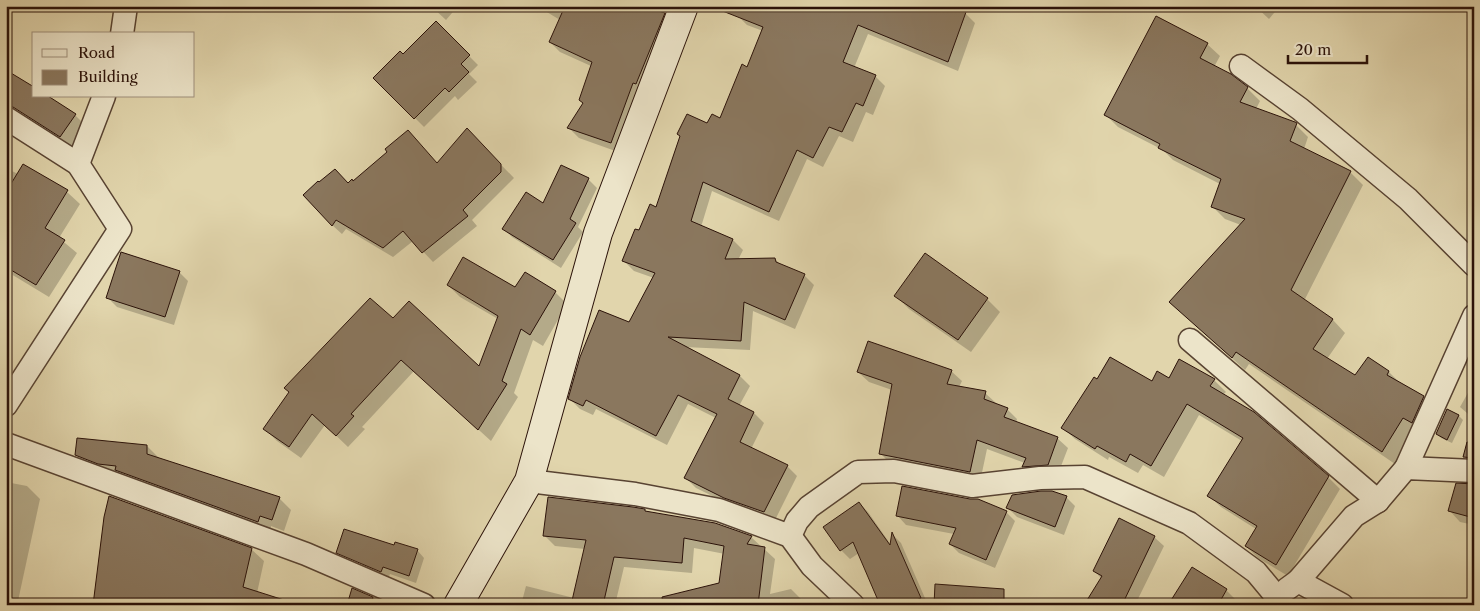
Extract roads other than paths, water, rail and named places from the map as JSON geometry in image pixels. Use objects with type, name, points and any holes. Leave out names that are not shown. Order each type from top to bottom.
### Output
[{"type":"street","points":[[122,32],[126,6]]},
{"type":"street","points":[[458,605],[528,481],[598,233],[684,6]]},
{"type":"street","points":[[1241,66],[1300,109],[1408,198],[1474,265]]},
{"type":"street","points":[[78,164],[103,98]]},
{"type":"street","points":[[6,118],[78,164],[120,229],[6,406]]},
{"type":"street","points":[[790,536],[796,521],[809,507],[858,472],[894,471],[972,486],[1040,478],[1085,477],[1189,524],[1256,572],[1274,600],[1298,581],[1354,516],[1378,500],[1406,468],[1474,316]]},
{"type":"street","points":[[1190,340],[1378,500]]},
{"type":"street","points":[[6,444],[306,554],[424,605]]},
{"type":"street","points":[[1406,468],[1474,471]]},
{"type":"street","points":[[528,481],[635,494],[719,510],[790,536],[812,566],[852,605]]},
{"type":"street","points":[[1298,581],[1342,605]]}]
